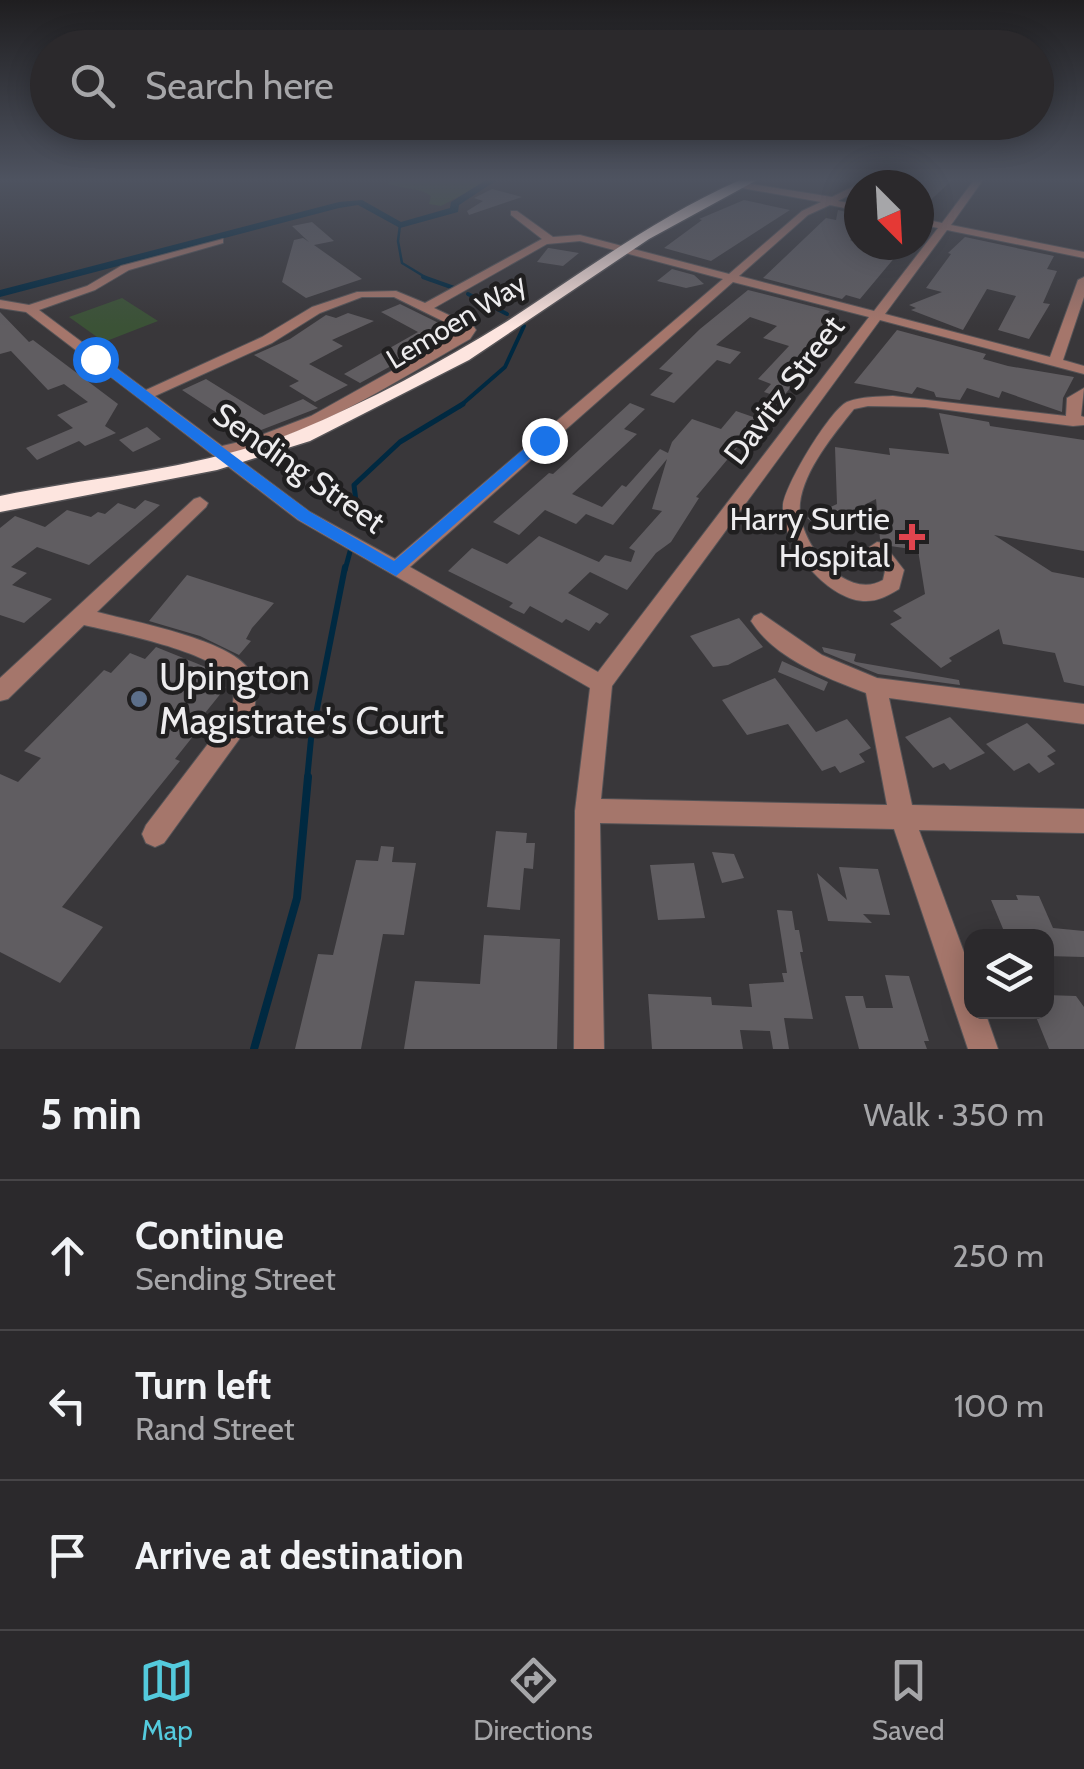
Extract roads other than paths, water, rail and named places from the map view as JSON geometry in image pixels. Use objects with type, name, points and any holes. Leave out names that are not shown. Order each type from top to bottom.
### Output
[{"type":"highway","name":"Lemoen Way","points":[[0,504],[227,457],[343,418],[480,345],[652,229]]},
{"type":"street","points":[[535,229],[549,239]]},
{"type":"street","points":[[396,570],[786,229]]},
{"type":"street","name":"Davitz Street","points":[[601,684],[941,229]]},
{"type":"street","points":[[957,229],[1084,255]]},
{"type":"street","points":[[427,307],[549,239],[580,238],[1084,370]]},
{"type":"street","points":[[0,304],[30,309],[91,288],[125,268],[219,241]]},
{"type":"street","points":[[1055,362],[1084,280]]},
{"type":"street","points":[[146,395],[267,340],[316,310],[350,297],[387,292],[427,307],[470,330],[466,336],[324,413],[227,457]]},
{"type":"street","name":"Sending Street","points":[[30,309],[304,516],[601,684]]},
{"type":"street","points":[[877,548],[895,570],[892,584],[877,592],[854,590],[828,578],[815,564],[795,526],[791,507],[796,488],[849,406],[880,399],[1079,422],[1074,398],[1084,392]]},
{"type":"street","points":[[0,692],[200,503]]},
{"type":"street","points":[[81,616],[195,647],[230,663],[239,673],[245,704],[240,720],[155,834]]},
{"type":"street","points":[[761,621],[781,642],[809,660],[876,687],[1084,714]]},
{"type":"street","points":[[589,1049],[587,811],[601,684]]},
{"type":"street","points":[[876,687],[902,816],[983,1049]]},
{"type":"street","points":[[587,811],[1084,820]]},
{"type":"waterway","points":[[0,294],[248,229]]},
{"type":"waterway","points":[[400,229],[402,263],[428,279]]},
{"type":"waterway","points":[[423,277],[428,279]]},
{"type":"waterway","points":[[428,279],[454,288]]},
{"type":"waterway","points":[[468,294],[507,314]]},
{"type":"waterway","points":[[461,405],[505,367],[524,326]]},
{"type":"waterway","points":[[359,526],[354,485],[400,442],[461,405]]},
{"type":"waterway","points":[[345,570],[351,548]]},
{"type":"waterway","points":[[307,780],[311,739],[345,567]]},
{"type":"waterway","points":[[254,1049],[297,898],[308,777]]},
{"type":"place","name":"Harry Surtie Hospital","points":[[912,537]]},
{"type":"place","name":"Upington Magistrate's Court","points":[[139,699]]}]
